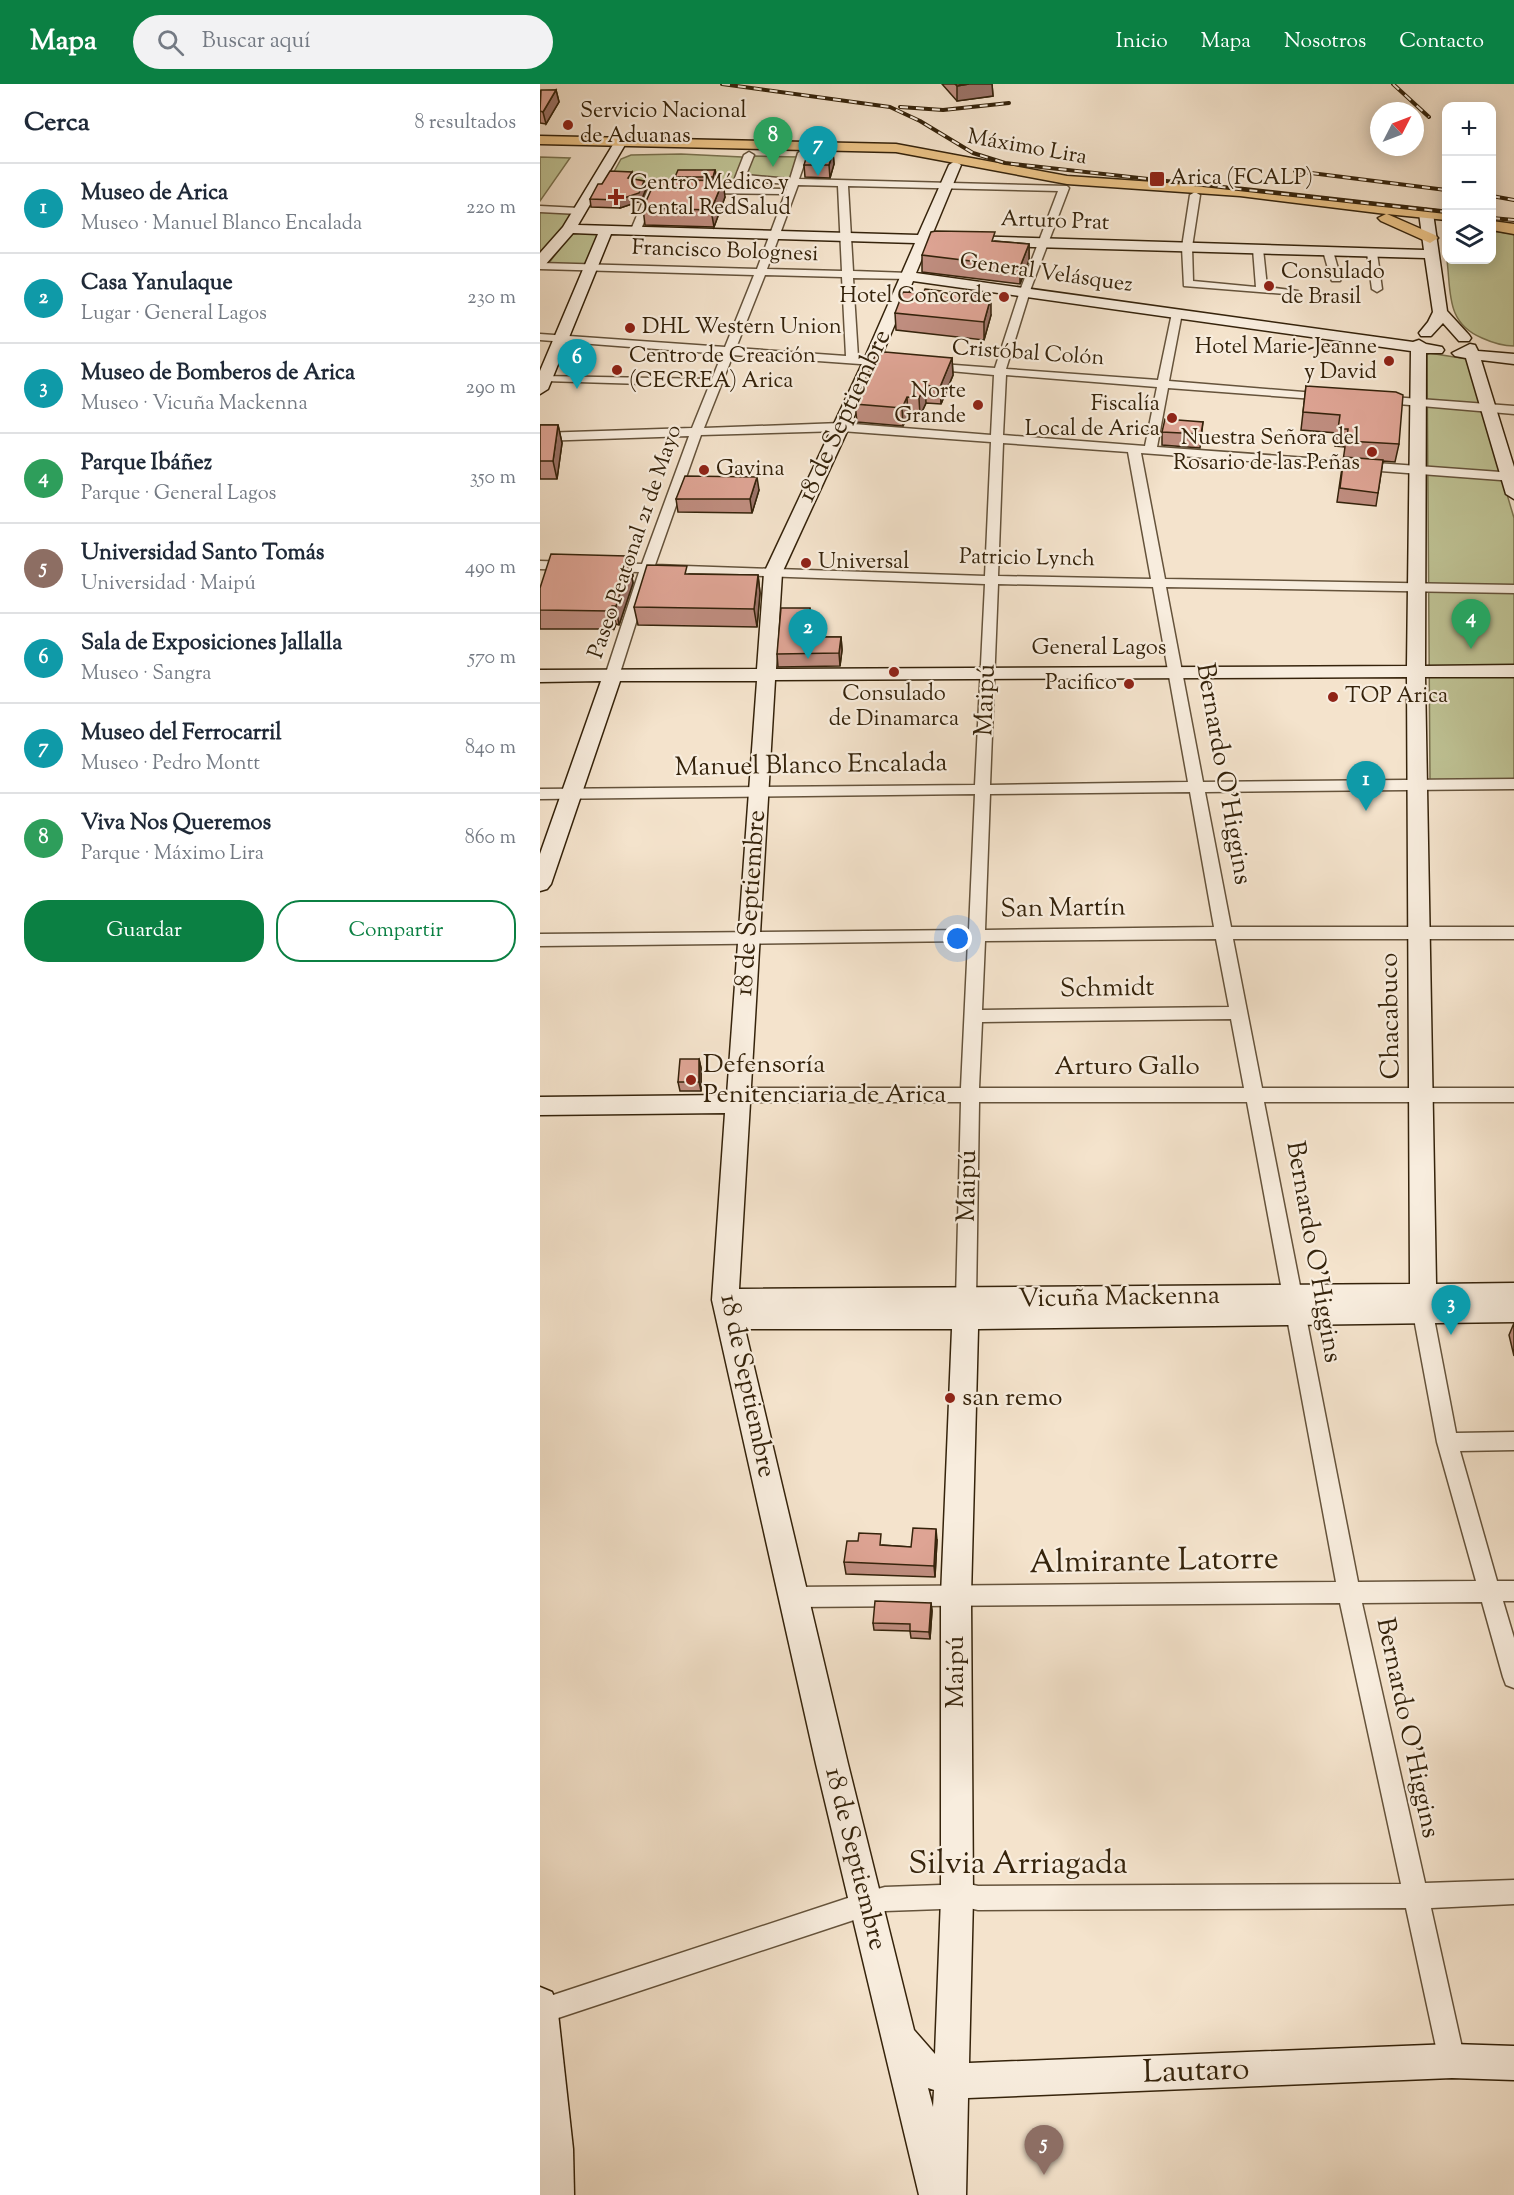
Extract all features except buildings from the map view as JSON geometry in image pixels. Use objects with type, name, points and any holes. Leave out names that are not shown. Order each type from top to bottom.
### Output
[{"type":"main road","points":[[540,141],[617,148]]},
{"type":"main road","points":[[540,153],[617,148]]},
{"type":"main road","name":"Máximo Lira","points":[[617,148],[749,155],[796,156],[803,153]]},
{"type":"main road","name":"Máximo Lira","points":[[617,148],[907,149],[1066,180],[1240,192],[1426,216]]},
{"type":"main road","name":"Máximo Lira","points":[[697,152],[898,156],[956,165],[1064,188],[1195,195],[1426,216]]},
{"type":"main road","points":[[1368,212],[1420,232],[1431,246]]},
{"type":"main road","points":[[1426,216],[1442,216]]},
{"type":"main road","points":[[1426,216],[1442,219]]},
{"type":"main road","points":[[1496,222],[1514,224]]},
{"type":"main road","points":[[1496,227],[1514,229]]},
{"type":"street","points":[[540,264],[569,230],[617,148]]},
{"type":"street","name":"Paseo Peatonal 21 de Mayo","points":[[612,676],[645,568],[716,383],[762,273],[775,236],[789,183],[803,153]]},
{"type":"street","points":[[749,155],[740,178],[740,182],[744,184],[843,183],[1064,188]]},
{"type":"street","name":"18 de Septiembre","points":[[937,2195],[866,1904],[727,1309],[773,573],[841,427],[861,361],[909,276],[956,165]]},
{"type":"street","points":[[688,190],[780,192],[789,183]]},
{"type":"street","points":[[843,183],[848,275],[861,361]]},
{"type":"street","name":"Maipú","points":[[948,2195],[957,1898],[956,1596],[966,1309],[970,1095],[1000,371],[1042,242],[1064,188]]},
{"type":"street","points":[[635,232],[652,189],[664,189]]},
{"type":"street","points":[[1195,195],[1187,247],[1188,284],[1294,293]]},
{"type":"street","points":[[540,209],[579,211]]},
{"type":"street","points":[[1422,342],[1435,324],[1440,312],[1426,216]]},
{"type":"street","name":"Arturo Prat","points":[[569,230],[1372,253],[1431,246]]},
{"type":"street","points":[[606,231],[542,383],[716,383]]},
{"type":"street","points":[[1258,249],[1262,290]]},
{"type":"street","points":[[1329,251],[1336,279]]},
{"type":"street","points":[[1372,253],[1377,289]]},
{"type":"street","name":"Francisco Bolognesi","points":[[540,264],[590,268],[909,276]]},
{"type":"street","name":"General Velásquez","points":[[909,276],[1177,313],[1422,342]]},
{"type":"street","points":[[1440,312],[1468,344],[1511,477],[1514,494]]},
{"type":"street","points":[[1150,450],[1177,313]]},
{"type":"street","points":[[1422,342],[1448,334],[1468,344],[1514,359]]},
{"type":"street","name":"Cristóbal Colón","points":[[540,337],[1337,397]]},
{"type":"street","points":[[1422,342],[1443,351],[1468,344],[1514,353]]},
{"type":"street","name":"Chacabuco","points":[[1422,342],[1419,404],[1416,672],[1423,1303],[1447,1442],[1514,1677]]},
{"type":"street","points":[[1372,400],[1514,410]]},
{"type":"street","points":[[540,437],[841,427],[1511,477]]},
{"type":"street","name":"Bernardo O'Higgins","points":[[1134,449],[1348,1592],[1452,2061]]},
{"type":"street","name":"Patricio Lynch","points":[[540,565],[990,580],[1514,589]]},
{"type":"street","name":"General Lagos","points":[[540,676],[1514,671]]},
{"type":"street","points":[[540,884],[612,676]]},
{"type":"street","name":"Manuel Blanco Encalada","points":[[540,794],[1514,784]]},
{"type":"street","name":"San Martín","points":[[540,940],[1225,933],[1514,933]]},
{"type":"street","name":"Schmidt","points":[[974,1016],[1240,1013]]},
{"type":"street","name":"Arturo Gallo","points":[[540,1106],[739,1099],[970,1095],[1514,1095]]},
{"type":"street","name":"Vicuña Mackenna","points":[[727,1309],[966,1309],[1423,1303],[1514,1294]]},
{"type":"street","name":"Vicuña Mackenna","points":[[1423,1303],[1514,1311]]},
{"type":"street","points":[[1447,1442],[1514,1441]]},
{"type":"street","name":"Almirante Latorre","points":[[794,1597],[1514,1591]]},
{"type":"street","name":"Silvia Arriagada","points":[[541,2008],[885,1899],[969,1896],[990,1898],[1414,1896],[1514,1892]]},
{"type":"street","points":[[541,2008],[555,2149],[556,2195]]},
{"type":"street","name":"Lautaro","points":[[898,2035],[916,2062],[927,2070],[951,2080],[977,2081],[1452,2061],[1514,2063]]},
{"type":"green space","points":[[681,154],[742,157],[744,160],[734,188],[652,186],[641,189],[610,179],[621,159],[631,155]]},
{"type":"green space","points":[[755,156],[799,157],[794,179],[745,177]]},
{"type":"green space","points":[[540,157],[570,158],[540,201]]},
{"type":"green space","points":[[540,211],[572,212],[562,229],[540,253]]},
{"type":"green space","points":[[1496,232],[1514,234],[1514,346],[1494,343],[1470,332],[1456,315],[1450,295],[1447,264],[1496,264]]},
{"type":"green space","points":[[572,233],[601,234],[585,267],[548,264]]},
{"type":"green space","points":[[1429,353],[1467,359],[1514,518],[1514,780],[1430,780],[1427,355]]},
{"type":"railway","points":[[722,84],[890,107],[920,121],[973,153],[1005,163],[1442,212]]},
{"type":"railway","points":[[1393,84],[1429,117]]},
{"type":"railway","points":[[900,107],[943,110],[1009,103]]},
{"type":"railway","points":[[1295,171],[1442,189]]},
{"type":"railway","points":[[1496,197],[1514,200]]},
{"type":"railway","points":[[1496,218],[1514,220]]},
{"type":"place","name":"Servicio Nacional de Aduanas","points":[[568,125]]},
{"type":"place","name":"Viva Nos Queremos","points":[[773,167]]},
{"type":"place","name":"Museo del Ferrocarril","points":[[818,176]]},
{"type":"place","name":"Arica (FCALP)","points":[[1157,179]]},
{"type":"place","name":"Centro Médico y Dental RedSalud","points":[[616,197]]},
{"type":"place","name":"Consulado de Brasil","points":[[1269,286]]},
{"type":"place","name":"Hotel Concorde","points":[[1004,297]]},
{"type":"place","name":"DHL Western Union","points":[[630,328]]},
{"type":"place","name":"Hotel Marie-Jeanne y David","points":[[1389,361]]},
{"type":"place","name":"Centro de Creación (CECREA) Arica","points":[[617,370]]},
{"type":"place","name":"Sala de Exposiciones Jallalla","points":[[577,389]]},
{"type":"place","name":"Norte Grande","points":[[978,405]]},
{"type":"place","name":"Fiscalía Local de Arica","points":[[1172,418]]},
{"type":"place","name":"Nuestra Señora del Rosario de las Peñas","points":[[1372,452]]},
{"type":"place","name":"Gavina","points":[[704,470]]},
{"type":"place","name":"Universal","points":[[806,563]]},
{"type":"place","name":"Parque Ibáñez","points":[[1471,649]]},
{"type":"place","name":"Casa Yanulaque","points":[[808,659]]},
{"type":"place","name":"Consulado de Dinamarca","points":[[894,672]]},
{"type":"place","name":"Pacifico","points":[[1129,684]]},
{"type":"place","name":"TOP Arica","points":[[1333,697]]},
{"type":"place","name":"Museo de Arica","points":[[1366,811]]},
{"type":"place","name":"Defensoría Penitenciaria de Arica","points":[[691,1080]]},
{"type":"place","name":"Museo de Bomberos de Arica","points":[[1451,1335]]},
{"type":"place","name":"san remo","points":[[950,1398]]},
{"type":"place","name":"Universidad Santo Tomás","points":[[1044,2175]]}]
